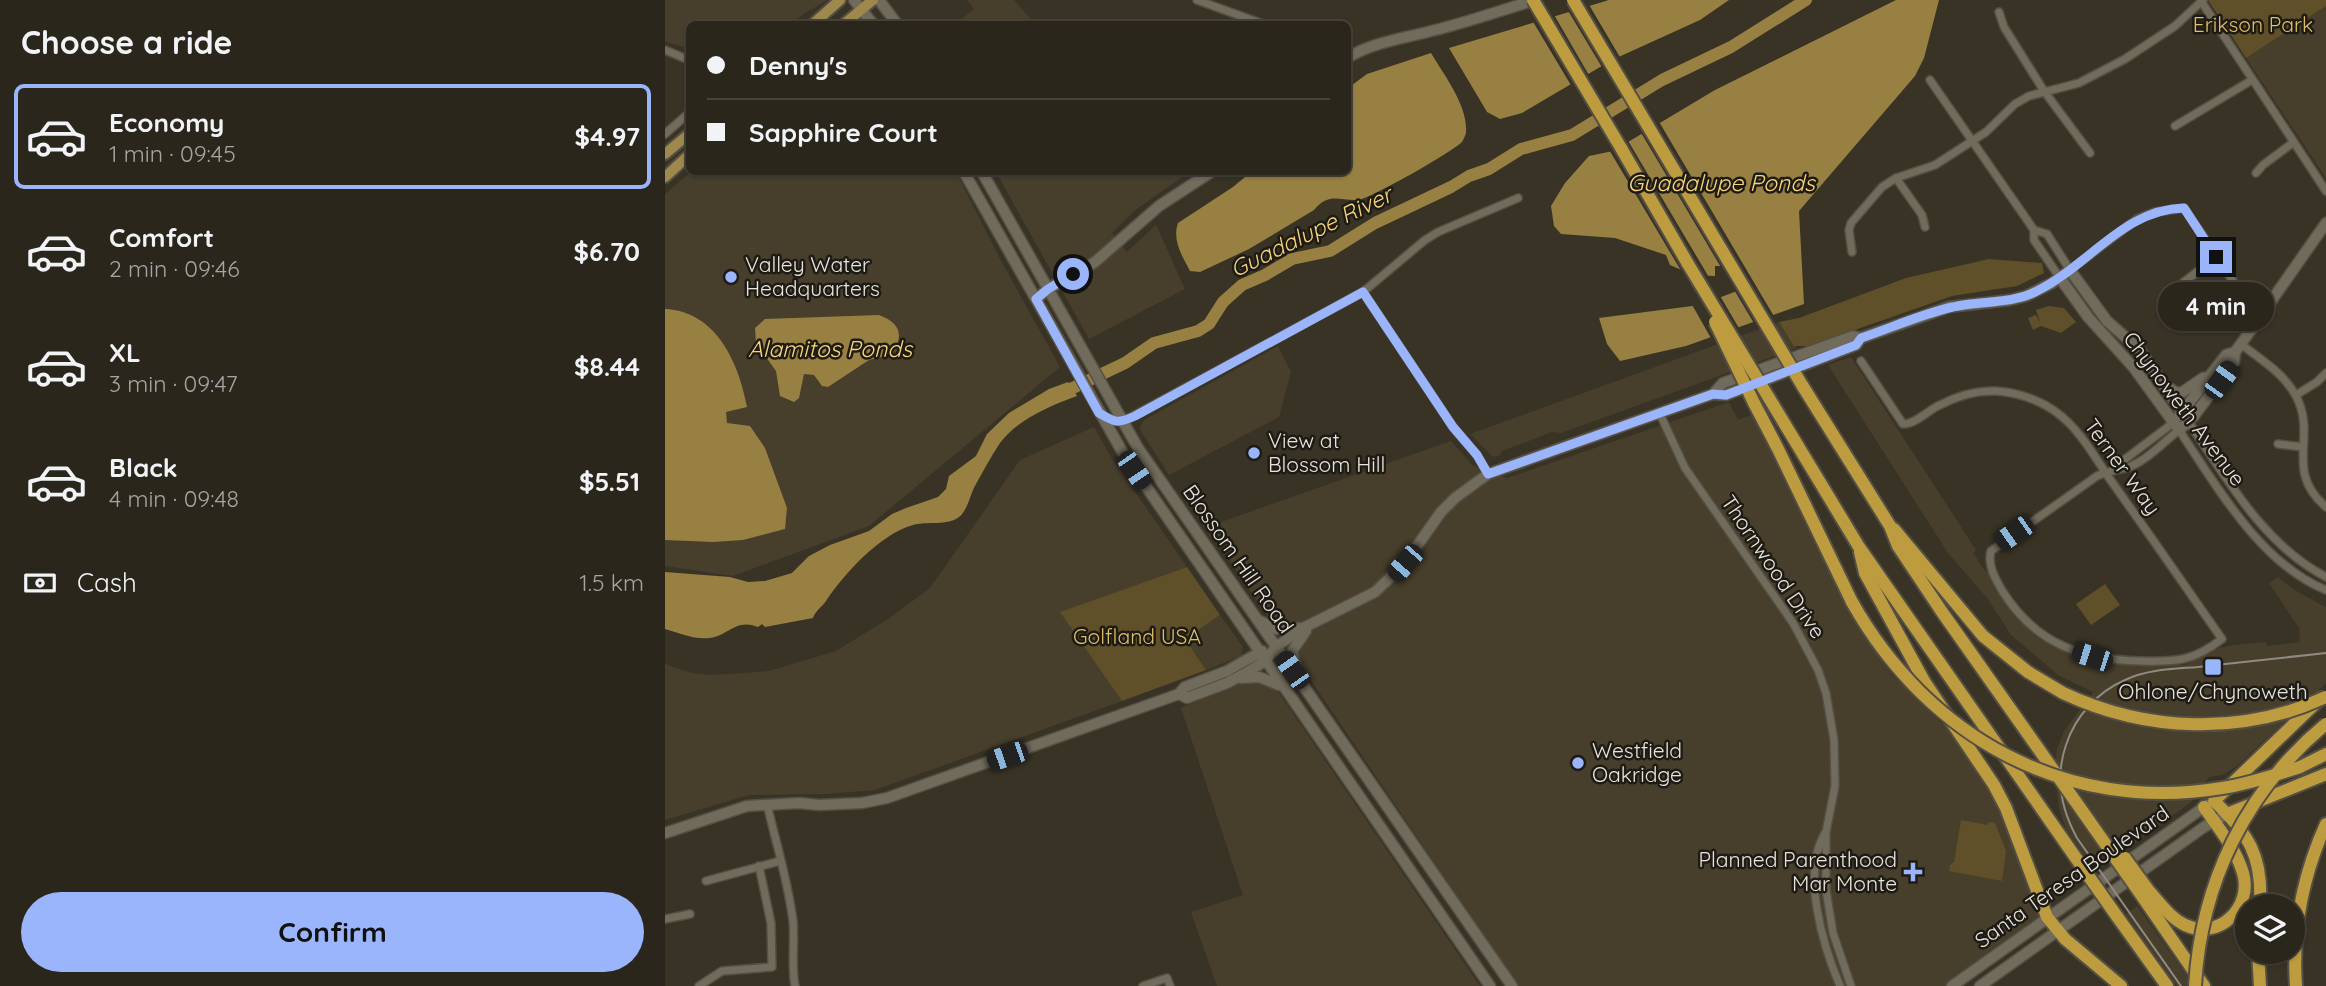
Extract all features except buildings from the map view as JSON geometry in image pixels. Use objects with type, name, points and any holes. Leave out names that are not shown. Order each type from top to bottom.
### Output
[{"type":"highway","points":[[1535,0],[1688,264],[1859,547],[2167,986]]},
{"type":"highway","points":[[1573,0],[1890,526],[1898,546],[2072,797],[2146,893],[2204,986]]},
{"type":"highway","points":[[1688,264],[1852,602],[1903,677],[1937,709],[2001,753],[2045,772],[2114,790],[2178,793],[2224,788],[2299,766],[2326,754]]},
{"type":"highway","points":[[1890,526],[1904,538],[1983,636],[2028,671],[2063,693],[2121,715],[2184,724],[2230,723],[2256,719],[2295,709],[2326,695]]},
{"type":"highway","points":[[1859,547],[1865,573],[1882,607],[1924,681],[1994,785],[2047,917],[2058,931],[2121,986]]},
{"type":"highway","points":[[2209,804],[2326,695]]},
{"type":"highway","points":[[2195,986],[2204,918],[2216,878],[2235,835],[2249,810],[2276,773],[2326,724]]},
{"type":"highway","points":[[2227,814],[2326,774]]},
{"type":"highway","points":[[2146,893],[2191,928],[2216,927],[2231,918],[2243,900],[2243,874],[2214,821],[2209,804]]},
{"type":"highway","points":[[2209,804],[2227,814],[2241,828],[2256,856],[2260,894]]},
{"type":"highway","points":[[2296,986],[2295,945],[2300,904],[2308,871],[2326,824]]},
{"type":"highway","points":[[2259,964],[2260,986]]},
{"type":"main road","points":[[816,21],[840,0]]},
{"type":"main road","points":[[846,21],[858,5],[873,0]]},
{"type":"main road","points":[[665,154],[686,136]]},
{"type":"main road","points":[[665,177],[686,158]]},
{"type":"street","points":[[879,0],[895,21]]},
{"type":"street","points":[[1197,0],[1255,21]]},
{"type":"street","points":[[1222,9],[1226,0]]},
{"type":"street","points":[[1351,56],[1393,39],[1431,32],[1535,0]]},
{"type":"street","points":[[1852,252],[1849,230],[1851,223],[1882,187],[1896,178],[1935,165],[1999,122],[2015,104],[2029,96],[2093,77],[2175,26],[2202,1],[2326,191]]},
{"type":"street","points":[[858,5],[871,21]]},
{"type":"street","points":[[1999,12],[2004,27],[2044,91],[2090,153]]},
{"type":"street","points":[[665,50],[686,59]]},
{"type":"street","name":"Chynoweth Avenue","points":[[1930,80],[2034,230],[2034,240],[2060,278],[2088,317],[2134,368],[2260,542],[2294,573],[2326,590]]},
{"type":"street","points":[[2175,126],[2252,80]]},
{"type":"street","points":[[665,134],[686,116]]},
{"type":"street","points":[[2256,173],[2294,142]]},
{"type":"street","name":"Blossom Hill Road","points":[[966,175],[1098,411],[1145,486],[1490,986]]},
{"type":"street","name":"Blossom Hill Road","points":[[984,175],[1122,422],[1165,489],[1512,986]]},
{"type":"street","points":[[1036,299],[1095,262],[1159,206],[1206,175]]},
{"type":"street","points":[[1896,178],[1921,215],[1925,227]]},
{"type":"street","points":[[1098,411],[1116,422],[1122,422],[1363,292],[1431,236],[1518,198]]},
{"type":"street","points":[[665,833],[747,806],[842,804],[887,798],[1179,694],[1185,687],[1261,656],[1308,625],[1375,592],[1405,563],[1441,512],[1488,474],[1713,394],[1723,383],[1853,335],[1861,338],[1949,307],[2026,296],[2060,278],[2137,219],[2171,208],[2184,208],[2247,302]]},
{"type":"street","points":[[2105,472],[2118,468],[2124,460],[2176,427],[2234,362],[2238,348],[2326,223]]},
{"type":"street","name":"Chynoweth Avenue","points":[[2034,230],[2047,234],[2095,307],[2112,326],[2136,345],[2269,535],[2295,559],[2326,577]]},
{"type":"street","points":[[2169,297],[2216,257]]},
{"type":"street","points":[[1363,292],[1453,427],[1477,455],[1488,474]]},
{"type":"street","points":[[2185,417],[2226,355],[2238,348]]},
{"type":"street","points":[[2238,348],[2279,372],[2296,395],[2303,415],[2302,463],[2305,482],[2314,497],[2326,507]]},
{"type":"street","name":"Terner Way","points":[[1861,361],[1903,424],[1911,423],[1939,405],[1968,394],[1996,391],[2017,395],[2056,411],[2080,435],[2222,639],[2195,657],[2170,662],[2111,660],[2067,648],[2027,622],[1997,582],[1990,561],[1994,547],[2105,472]]},
{"type":"street","points":[[2296,395],[2326,373]]},
{"type":"street","points":[[2157,377],[2169,388],[2181,393],[2203,378],[2211,377]]},
{"type":"street","name":"Thornwood Drive","points":[[1659,412],[1685,468],[1793,623],[1818,670],[1826,693],[1835,740],[1835,786],[1826,832],[1828,908],[1839,956],[1851,986]]},
{"type":"street","points":[[2278,444],[2303,447]]},
{"type":"street","points":[[1145,486],[1165,489]]},
{"type":"street","points":[[1258,620],[1276,629],[1308,625]]},
{"type":"street","points":[[1302,684],[1292,651],[1308,625]]},
{"type":"street","points":[[1179,694],[1188,698],[1236,678],[1261,656]]},
{"type":"street","points":[[1236,678],[1259,677],[1282,686]]},
{"type":"street","points":[[767,804],[789,892],[795,986]]},
{"type":"street","name":"Santa Teresa Boulevard","points":[[1952,986],[2209,804]]},
{"type":"street","name":"Santa Teresa Boulevard","points":[[1980,986],[2227,814]]},
{"type":"street","name":"Thornwood Drive","points":[[1826,832],[1817,846],[1815,892],[1823,937],[1840,986]]},
{"type":"street","points":[[706,881],[780,862]]},
{"type":"street","points":[[699,986],[722,971],[772,967],[771,923],[759,866]]},
{"type":"street","points":[[665,919],[690,914]]},
{"type":"street","points":[[1143,986],[1168,982]]},
{"type":"shaded area","points":[[665,0],[828,0],[795,21],[686,21],[686,48],[665,41]]},
{"type":"shaded area","points":[[967,0],[1014,0],[1032,21],[960,21],[974,9]]},
{"type":"shaded area","points":[[2326,6],[2326,178],[2246,58]]},
{"type":"shaded area","points":[[687,175],[958,175],[1060,367],[869,526],[733,576],[665,566],[665,194]]},
{"type":"shaded area","points":[[998,175],[1185,175],[1134,211],[1112,233],[1127,252],[1156,225],[1185,289],[1089,339]]},
{"type":"shaded area","points":[[1779,322],[1797,348],[1561,433],[1552,432],[1493,457],[1470,434]]},
{"type":"shaded area","points":[[1278,346],[1291,372],[1279,417],[1169,475],[1141,431],[1144,420]]},
{"type":"shaded area","points":[[1851,357],[2011,609],[2028,627],[2048,642],[2064,651],[2097,661],[2186,665],[2214,649],[2266,642],[2267,646],[2300,642],[2299,628],[2269,583],[2278,577],[2294,590],[2326,607],[2326,683],[2238,765],[2223,775],[2209,777],[2190,803],[2128,848],[2099,856],[2089,862],[2066,829],[2059,808],[2054,767],[2064,731],[2093,692],[2058,675],[2011,635],[1988,599],[1948,553],[1828,365]]},
{"type":"shaded area","points":[[1729,402],[1738,420],[1753,414],[1780,448],[1845,605],[1892,675],[1946,727],[1994,785],[2047,917],[1952,986],[1518,986],[1207,527],[1451,441],[1472,465],[1507,478]]},
{"type":"shaded area","points":[[1094,427],[1111,457],[1187,567],[1061,612],[1122,701],[875,790],[749,795],[665,820],[665,664],[692,673],[709,675],[743,673],[769,671],[836,651],[888,619],[930,588],[1020,460]]},
{"type":"shaded area","points":[[1220,615],[1243,647],[1241,656],[1206,670],[1185,639]]},
{"type":"shaded area","points":[[1248,680],[1268,682],[1279,693],[1480,986],[1217,986],[1191,912],[1243,895],[1181,708]]},
{"type":"shaded area","points":[[2137,906],[2194,986],[2177,986],[2126,914]]},
{"type":"green space","name":"Erikson Park","points":[[2208,0],[2326,0],[2326,6],[2246,58]]},
{"type":"green space","points":[[1989,259],[2042,263],[2044,273],[2017,286],[1952,296],[1809,346],[1794,346],[1779,322],[1799,318],[1906,278]]},
{"type":"green space","points":[[2049,306],[2064,308],[2076,322],[2061,333],[2041,326],[2033,330],[2028,318],[2036,315],[2040,322],[2036,310]]},
{"type":"green space","name":"Golfland USA","points":[[1187,567],[1220,615],[1185,639],[1206,670],[1122,701],[1060,612]]},
{"type":"green space","points":[[2105,584],[2120,605],[2091,625],[2076,604]]},
{"type":"green space","points":[[1961,820],[1988,825],[1989,822],[1995,823],[2006,851],[2002,881],[1949,871],[1954,862]]},
{"type":"water","points":[[1609,0],[1729,0],[1700,20],[1612,60],[1522,113],[1500,119],[1487,112],[1449,48]]},
{"type":"water","name":"Guadalupe Ponds","points":[[1896,0],[1939,0],[1924,58],[1915,76],[1799,211],[1804,304],[1686,346],[1620,361],[1607,344],[1599,318],[1700,305],[1745,288],[1751,277],[1738,270],[1720,266],[1715,266],[1715,276],[1693,275],[1670,265],[1666,255],[1615,238],[1561,234],[1554,226],[1551,206],[1565,183],[1589,156],[1613,151],[1715,90]]},
{"type":"water","points":[[1431,53],[1454,91],[1463,112],[1466,132],[1462,142],[1366,198],[1325,201],[1249,249],[1200,272],[1190,271],[1177,242],[1178,223],[1247,175],[1351,175],[1351,86],[1367,74]]},
{"type":"water","points":[[665,309],[683,312],[698,319],[711,329],[731,357],[747,407],[726,412],[727,423],[750,426],[765,448],[787,508],[785,529],[743,540],[665,540]]},
{"type":"water","name":"Alamitos Ponds","points":[[879,315],[892,322],[898,330],[898,341],[893,354],[869,360],[828,387],[822,386],[814,375],[804,374],[799,398],[794,402],[780,396],[776,371],[756,343],[755,328],[765,319]]},
{"type":"water","points":[[1068,382],[1077,396],[1035,414],[1007,435],[991,458],[959,517],[949,521],[913,525],[888,537],[853,567],[813,618],[765,627],[762,624],[758,627],[744,624],[710,638],[693,637],[665,629],[665,572],[730,577],[748,582],[765,581],[792,573],[809,556],[830,545],[869,531],[892,514],[938,497],[946,489],[949,476],[976,456],[987,434],[1009,413],[1049,389]]},
{"type":"pier","points":[[1588,3],[1621,59],[1603,69],[1567,9]]},
{"type":"pier","points":[[1553,13],[1590,77],[1572,87],[1532,20]]},
{"type":"pier","points":[[1658,120],[1775,318],[1755,325],[1733,288],[1742,285],[1746,277],[1722,269],[1640,131]]},
{"type":"pier","points":[[1627,139],[1710,279],[1692,278],[1683,274],[1608,148]]},
{"type":"pier","points":[[1719,294],[1740,330],[1712,340],[1691,303]]},
{"type":"waterway","name":"Guadalupe River","points":[[1058,395],[1125,363],[1154,343],[1198,331],[1209,324],[1223,302],[1242,285],[1292,259],[1330,251],[1375,223],[1469,176],[1489,169],[1521,149],[1572,135],[1662,80],[1731,47],[1806,0]]},
{"type":"tram line","points":[[2181,986],[2071,827],[2060,781],[2063,757],[2070,735],[2081,715],[2096,698],[2134,676],[2161,670],[2326,653]]},
{"type":"place","name":"Valley Water Headquarters","points":[[731,277]]},
{"type":"place","name":"View at Blossom Hill","points":[[1254,453]]},
{"type":"place","name":"Ohlone/Chynoweth","points":[[2213,667]]},
{"type":"place","name":"Westfield Oakridge","points":[[1578,763]]},
{"type":"place","name":"Planned Parenthood Mar Monte","points":[[1913,872]]},
{"type":"route","points":[[1073,274],[1036,299],[1099,413],[1113,421],[1118,423],[1135,416],[1363,292],[1453,427],[1477,455],[1488,474],[1713,394],[1726,395],[1856,345],[1861,338],[1937,311],[2026,296],[2060,278],[2137,219],[2155,212],[2184,208],[2216,257]]}]
